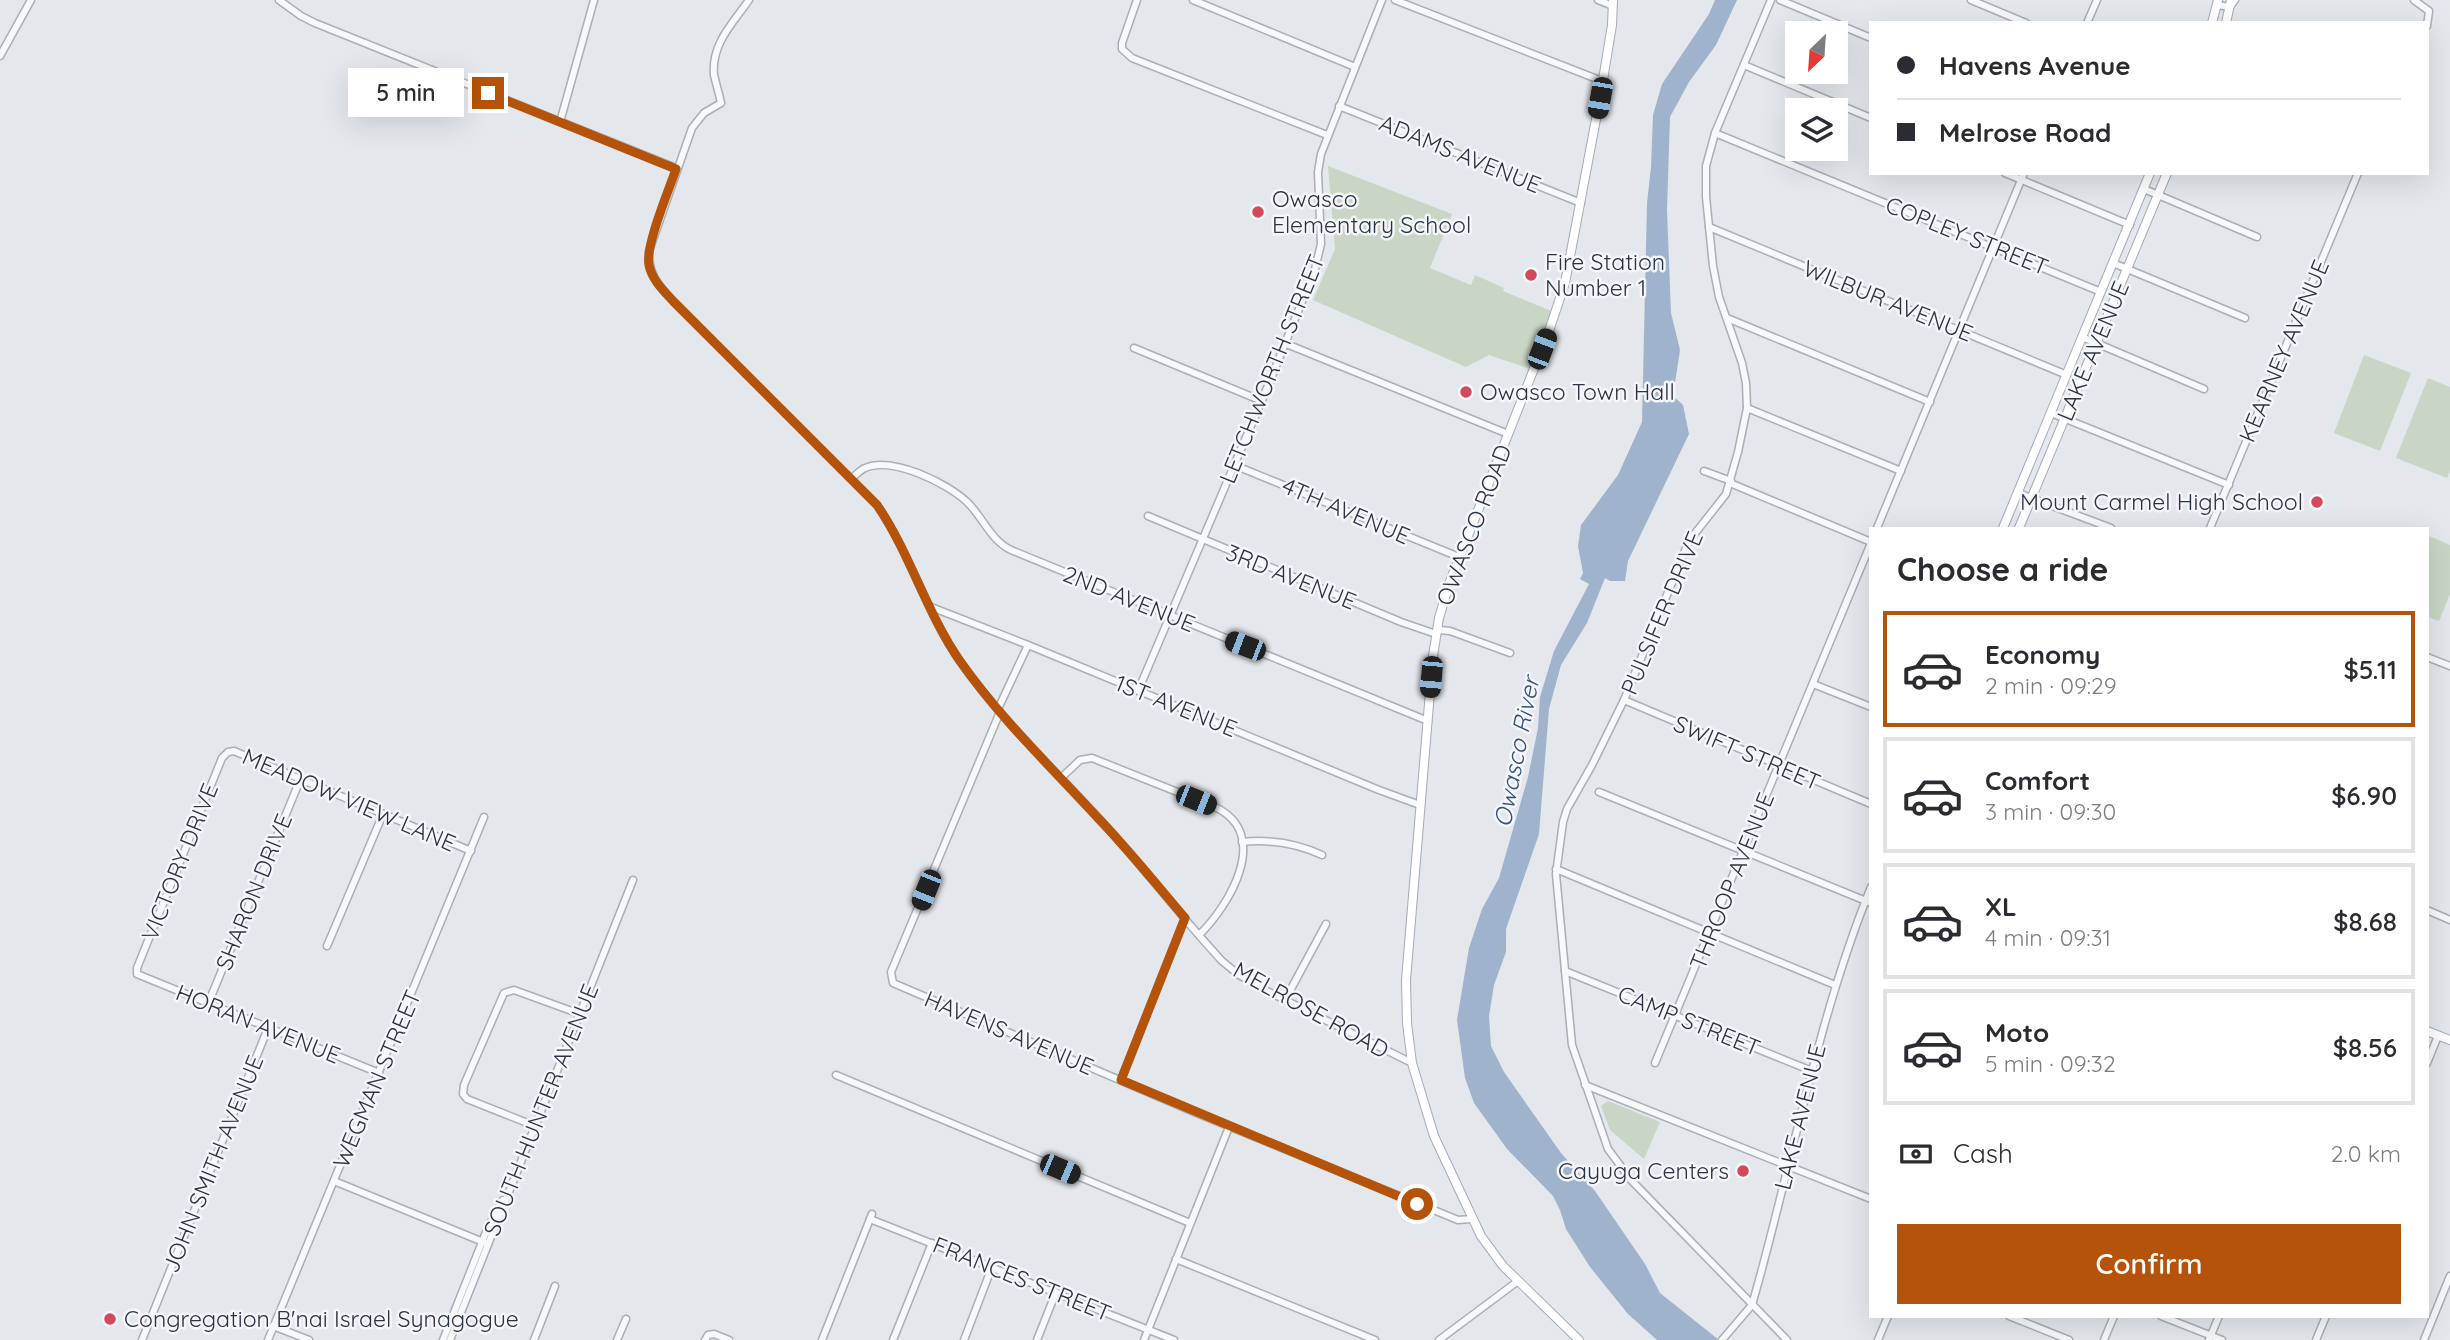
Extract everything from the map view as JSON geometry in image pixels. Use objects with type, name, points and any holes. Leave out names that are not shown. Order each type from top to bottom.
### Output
[{"type":"main road","points":[[2213,21],[2218,2]]},
{"type":"main road","points":[[2227,21],[2232,2]]},
{"type":"main road","name":"OWASCO ROAD","points":[[1579,1340],[1495,1256],[1472,1220],[1434,1136],[1412,1063],[1407,1023],[1406,980],[1436,634],[1459,557],[1559,306],[1581,203],[1613,3]]},
{"type":"main road","name":"LAKE AVENUE","points":[[2003,527],[2149,175]]},
{"type":"main road","name":"LAKE AVENUE","points":[[2019,527],[2166,175]]},
{"type":"main road","points":[[2429,1032],[2450,1041]]},
{"type":"street","points":[[0,57],[31,0]]},
{"type":"street","points":[[279,0],[315,23],[676,169]]},
{"type":"street","points":[[560,122],[594,0]]},
{"type":"street","name":"MELROSE ROAD","points":[[749,0],[717,48],[714,72],[720,105],[697,119],[676,169],[649,251],[649,268],[653,277],[674,302],[877,505],[958,659],[999,711],[1119,841],[1222,961],[1239,975],[1285,1000],[1412,1063]]},
{"type":"street","points":[[1137,0],[1122,39],[1122,49],[1126,53],[1149,65],[1327,135]]},
{"type":"street","points":[[1194,0],[1355,67]]},
{"type":"street","name":"LETCHWORTH STREET","points":[[1138,691],[1262,401],[1319,256],[1322,232],[1318,173],[1327,135],[1382,0]]},
{"type":"street","points":[[1395,0],[1602,81]]},
{"type":"street","points":[[1598,0],[1613,3]]},
{"type":"street","name":"PULSIFER DRIVE","points":[[1771,0],[1715,133],[1706,166],[1713,265],[1744,370],[1747,408],[1730,482],[1718,505],[1699,525],[1689,541],[1624,701],[1582,785],[1569,804],[1563,822],[1556,869],[1572,1045],[1608,1149],[1619,1166],[1787,1340]]},
{"type":"street","points":[[1780,0],[1869,37]]},
{"type":"street","points":[[1971,0],[2021,21]]},
{"type":"street","points":[[2088,21],[2096,0]]},
{"type":"street","points":[[2414,0],[2429,12],[2428,21]]},
{"type":"street","points":[[2218,2],[2232,2]]},
{"type":"street","points":[[1744,65],[1869,117]]},
{"type":"street","name":"ADAMS AVENUE","points":[[1339,106],[1581,203]]},
{"type":"street","name":"COPLEY STREET","points":[[1715,133],[2101,292]]},
{"type":"street","name":"KEARNEY AVENUE","points":[[2210,527],[2357,175]]},
{"type":"street","points":[[1877,527],[2023,177],[2130,225]]},
{"type":"street","points":[[2144,189],[2257,237]]},
{"type":"street","name":"WILBUR AVENUE","points":[[1709,227],[2067,375]]},
{"type":"street","points":[[2113,263],[2245,318]]},
{"type":"street","points":[[1727,318],[1930,402]]},
{"type":"street","points":[[2082,337],[2204,389]]},
{"type":"street","points":[[1284,343],[1508,434]]},
{"type":"street","points":[[1134,348],[1262,401]]},
{"type":"street","points":[[1747,408],[1901,471]]},
{"type":"street","points":[[2051,412],[2228,485]]},
{"type":"street","name":"4TH AVENUE","points":[[1234,465],[1459,557]]},
{"type":"street","name":"2ND AVENUE","points":[[852,478],[865,468],[881,466],[913,472],[941,483],[969,504],[989,533],[1006,548],[1427,721]]},
{"type":"street","points":[[1704,471],[1869,541]]},
{"type":"street","points":[[2018,492],[2109,527]]},
{"type":"street","name":"3RD AVENUE","points":[[1148,516],[1401,622],[1436,634]]},
{"type":"street","name":"THROOP AVENUE","points":[[1655,1063],[1869,547]]},
{"type":"street","name":"1ST AVENUE","points":[[930,607],[1420,805]]},
{"type":"street","points":[[1436,634],[1445,629],[1510,653]]},
{"type":"street","points":[[999,711],[1028,645]]},
{"type":"street","points":[[2429,658],[2450,666]]},
{"type":"street","points":[[1813,684],[1869,706]]},
{"type":"street","name":"SWIFT STREET","points":[[1624,701],[1869,803]]},
{"type":"street","name":"HAVENS AVENUE","points":[[999,711],[891,972],[891,979],[897,985],[1229,1127],[1458,1220],[1472,1220]]},
{"type":"street","name":"MEADOW VIEW LANE","points":[[228,752],[234,751],[471,851]]},
{"type":"street","name":"VICTORY DRIVE","points":[[138,974],[136,968],[222,758],[228,752]]},
{"type":"street","points":[[1061,778],[1080,760],[1098,760],[1223,811],[1235,822],[1242,842],[1239,876],[1235,887],[1199,935]]},
{"type":"street","name":"SHARON DRIVE","points":[[208,1004],[300,780]]},
{"type":"street","points":[[1599,792],[1868,902]]},
{"type":"street","points":[[327,946],[383,814]]},
{"type":"street","name":"WEGMAN STREET","points":[[268,1340],[484,817]]},
{"type":"street","points":[[1242,842],[1289,843],[1322,855]]},
{"type":"street","points":[[1556,869],[1835,985]]},
{"type":"street","name":"SOUTH HUNTER AVENUE","points":[[450,1340],[496,1211],[508,1193],[633,880]]},
{"type":"street","name":"LAKE AVENUE","points":[[1722,1340],[1752,1306],[1835,985],[1868,902]]},
{"type":"street","points":[[2429,911],[2450,920]]},
{"type":"street","points":[[1121,1080],[1185,918]]},
{"type":"street","points":[[1285,1000],[1326,924]]},
{"type":"street","name":"CAMP STREET","points":[[1565,971],[1812,1071]]},
{"type":"street","name":"HORAN AVENUE","points":[[138,974],[379,1073]]},
{"type":"street","points":[[535,1126],[467,1099],[463,1094],[464,1085],[499,1001],[506,991],[514,990],[579,1014]]},
{"type":"street","name":"JOHN SMITH AVENUE","points":[[142,1340],[268,1028]]},
{"type":"street","points":[[2429,1058],[2438,1035]]},
{"type":"street","points":[[836,1074],[1191,1223]]},
{"type":"street","points":[[1585,1085],[1869,1198]]},
{"type":"street","points":[[1144,1340],[1229,1127]]},
{"type":"street","points":[[334,1181],[485,1243]]},
{"type":"street","name":"FRANCES STREET","points":[[822,1340],[871,1216],[1174,1340]]},
{"type":"street","name":"SOUTH HUNTER AVENUE","points":[[443,1340],[485,1243]]},
{"type":"street","points":[[893,1340],[932,1243]]},
{"type":"street","points":[[1176,1259],[1375,1340]]},
{"type":"street","points":[[964,1340],[992,1267]]},
{"type":"street","points":[[2424,1340],[2450,1276]]},
{"type":"street","points":[[1439,1340],[1518,1281]]},
{"type":"street","points":[[534,1340],[555,1286]]},
{"type":"street","points":[[1037,1340],[1056,1292]]},
{"type":"street","points":[[1878,1340],[1887,1318]]},
{"type":"street","points":[[2014,1318],[2069,1340]]},
{"type":"street","points":[[2104,1340],[2113,1318]]},
{"type":"street","points":[[2165,1318],[2210,1338],[2222,1340]]},
{"type":"street","points":[[2210,1338],[2218,1318]]},
{"type":"street","points":[[2316,1340],[2325,1318]]},
{"type":"street","points":[[617,1340],[626,1319]]},
{"type":"street","points":[[273,1326],[309,1340]]},
{"type":"street","points":[[705,1340],[708,1335],[714,1334],[729,1340]]},
{"type":"green space","points":[[1328,166],[1452,214],[1430,268],[1471,285],[1475,275],[1504,288],[1503,291],[1556,313],[1533,370],[1489,355],[1466,367],[1313,300],[1335,249]]},
{"type":"green space","points":[[2364,355],[2411,373],[2380,451],[2334,433]]},
{"type":"green space","points":[[2428,378],[2450,387],[2450,471],[2447,478],[2396,458]]},
{"type":"green space","points":[[2429,536],[2450,545],[2450,594],[2439,621],[2429,618]]},
{"type":"green space","points":[[1608,1101],[1660,1122],[1644,1159],[1610,1130],[1601,1106]]},
{"type":"water","points":[[1715,0],[1737,0],[1716,45],[1689,82],[1670,117],[1667,210],[1671,313],[1680,350],[1673,396],[1683,405],[1689,434],[1628,561],[1625,581],[1610,581],[1605,578],[1587,623],[1561,665],[1549,709],[1539,834],[1506,929],[1506,952],[1494,985],[1489,1016],[1491,1046],[1504,1072],[1561,1153],[1595,1191],[1645,1264],[1660,1293],[1719,1340],[1657,1340],[1628,1314],[1590,1267],[1566,1229],[1553,1196],[1507,1149],[1474,1103],[1465,1078],[1457,1020],[1469,948],[1482,909],[1499,878],[1528,777],[1538,728],[1540,697],[1554,651],[1589,584],[1580,579],[1583,573],[1578,546],[1581,525],[1618,475],[1642,422],[1647,203],[1653,115],[1662,84],[1709,14]]},
{"type":"place","name":"Owasco Elementary School","points":[[1258,212]]},
{"type":"place","name":"Fire Station Number 1","points":[[1531,275]]},
{"type":"place","name":"Owasco Town Hall","points":[[1466,392]]},
{"type":"place","name":"Mount Carmel High School","points":[[2317,502]]},
{"type":"place","name":"Cayuga Centers","points":[[1743,1171]]},
{"type":"place","name":"Congregation B'nai Israel Synagogue","points":[[110,1319]]},
{"type":"route","points":[[488,93],[676,169],[649,251],[649,268],[659,286],[877,505],[958,659],[1033,750],[1098,817],[1185,918],[1121,1080],[1417,1204]]},
{"type":"water label","name":"Owasco River","points":[[1517,752]]}]
